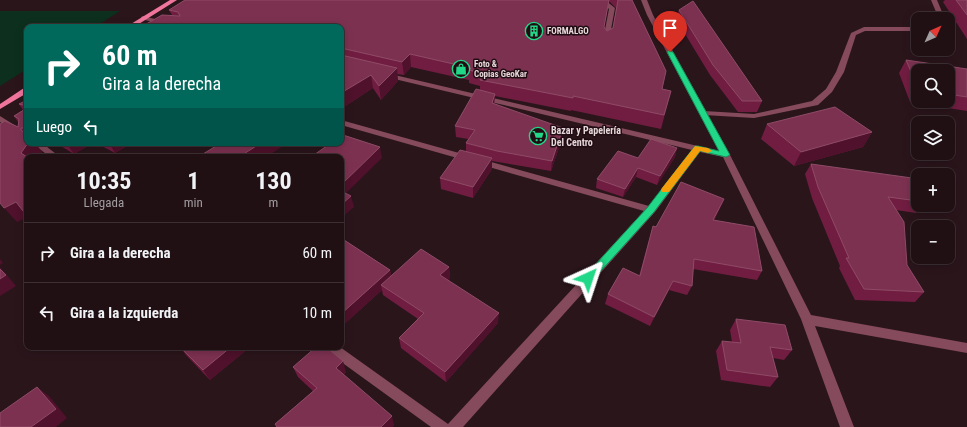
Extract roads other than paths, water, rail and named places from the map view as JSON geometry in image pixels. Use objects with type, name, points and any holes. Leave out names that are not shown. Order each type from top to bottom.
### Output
[{"type":"main road","points":[[134,24],[174,0]]},
{"type":"main road","points":[[0,107],[24,92]]},
{"type":"street","points":[[601,0],[612,8],[606,40]]},
{"type":"street","points":[[644,0],[650,15],[726,155],[807,319],[847,427]]},
{"type":"street","points":[[934,0],[939,12]]},
{"type":"street","points":[[143,18],[168,24]]},
{"type":"street","points":[[704,113],[754,116],[815,103],[830,90],[840,72],[853,34],[864,30],[911,29]]},
{"type":"street","points":[[380,74],[726,155]]},
{"type":"street","points":[[0,118],[24,135]]},
{"type":"street","points":[[344,123],[650,210]]},
{"type":"street","points":[[40,146],[52,154]]},
{"type":"street","points":[[454,427],[650,210],[698,148]]},
{"type":"street","points":[[807,319],[967,348]]},
{"type":"street","points":[[334,350],[443,427]]},
{"type":"place","name":"FORMALGO","points":[[534,31]]},
{"type":"place","name":"Foto & Copias GeoKar","points":[[461,69]]},
{"type":"place","name":"Bazar y Papelería Del Centro","points":[[538,136]]}]
